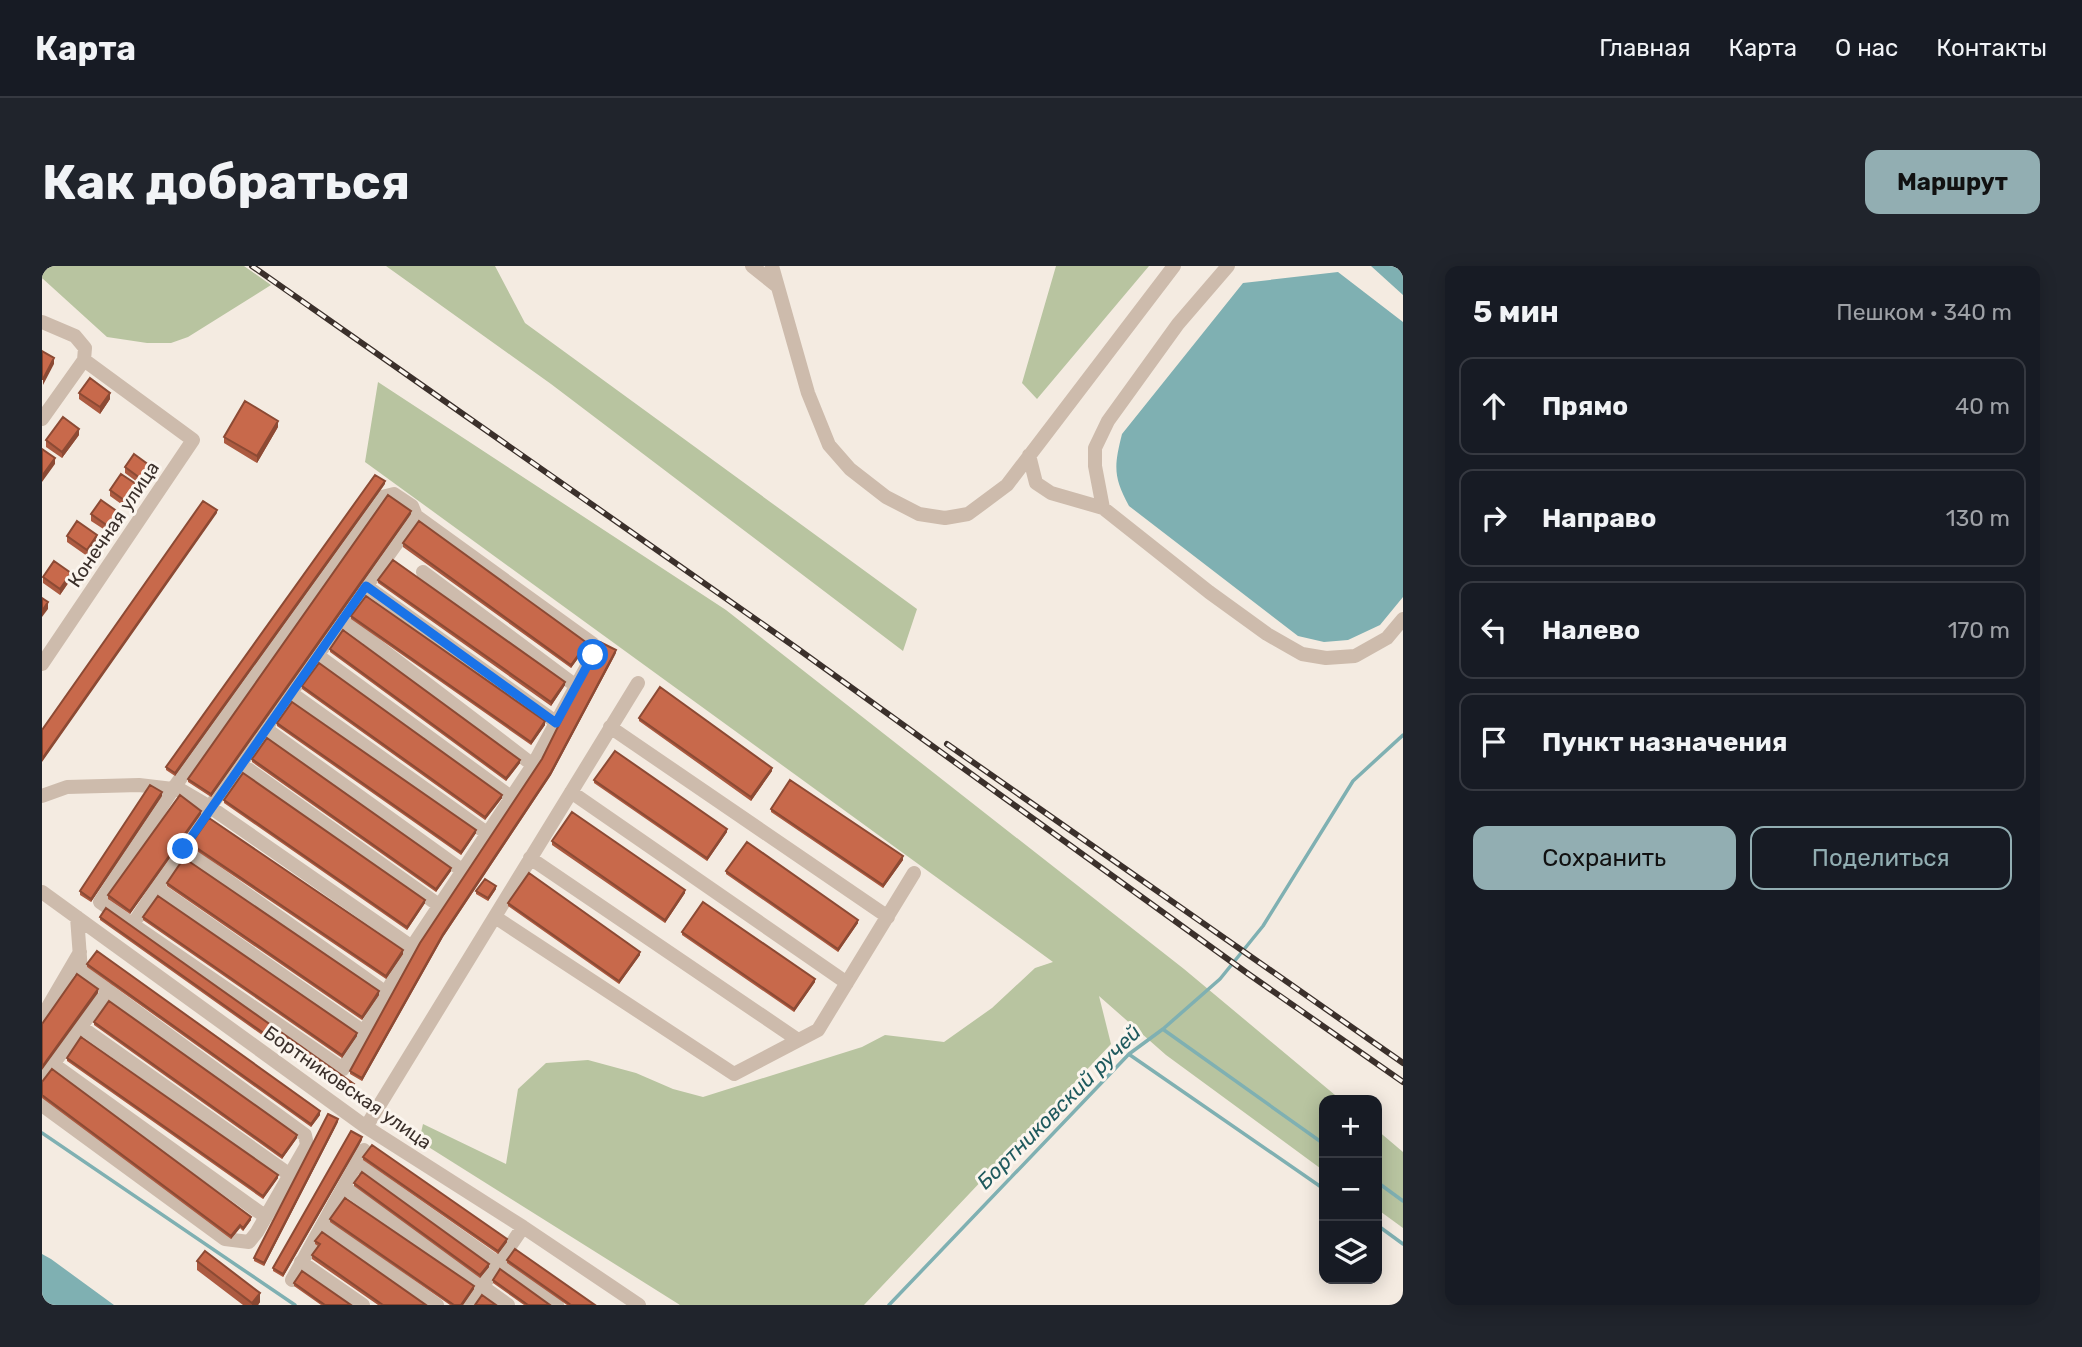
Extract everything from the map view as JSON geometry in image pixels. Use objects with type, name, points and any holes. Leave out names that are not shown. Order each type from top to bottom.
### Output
[{"type":"street","points":[[752,266],[778,286]]},
{"type":"street","points":[[772,266],[808,393],[829,445],[850,469],[886,497],[919,514],[945,518],[968,514],[1007,485],[1174,266]]},
{"type":"street","points":[[1103,508],[1095,466],[1096,447],[1108,421],[1178,324],[1228,266]]},
{"type":"street","points":[[42,322],[75,336],[85,348],[84,360],[42,419]]},
{"type":"street","name":"Конечная улица","points":[[42,664],[193,440],[84,360]]},
{"type":"street","points":[[1029,455],[1036,483],[1051,494],[1103,508],[1209,592],[1267,634],[1302,654],[1326,658],[1355,656],[1387,638],[1403,619]]},
{"type":"street","points":[[394,494],[412,506],[415,516],[593,644],[593,655],[533,765],[412,947],[343,1069],[100,902],[173,789],[378,498],[394,494]]},
{"type":"street","points":[[133,925],[210,807],[415,516]]},
{"type":"street","points":[[423,572],[576,686]]},
{"type":"street","points":[[366,586],[556,723]]},
{"type":"street","points":[[342,619],[533,765]]},
{"type":"street","points":[[317,655],[512,798]]},
{"type":"street","points":[[366,1127],[638,683]]},
{"type":"street","points":[[290,693],[488,834]]},
{"type":"street","points":[[610,727],[888,917]]},
{"type":"street","points":[[265,729],[463,871]]},
{"type":"street","points":[[241,764],[440,906]]},
{"type":"street","points":[[42,796],[67,788],[139,785],[181,790],[210,807],[412,947]]},
{"type":"street","points":[[571,792],[847,983]]},
{"type":"street","points":[[183,849],[386,993]]},
{"type":"street","points":[[530,858],[798,1040]]},
{"type":"street","points":[[495,917],[734,1074],[818,1030],[914,873]]},
{"type":"street","points":[[157,888],[364,1032]]},
{"type":"street","name":"Бортниковская улица","points":[[42,892],[366,1127],[639,1305]]},
{"type":"street","points":[[42,1105],[225,1239],[249,1242],[307,1145],[304,1135],[81,971],[77,917]]},
{"type":"street","points":[[42,1017],[80,952]]},
{"type":"street","points":[[42,1079],[108,990]]},
{"type":"street","points":[[81,1027],[290,1175]]},
{"type":"street","points":[[53,1064],[266,1217]]},
{"type":"street","points":[[292,1280],[364,1150]]},
{"type":"street","points":[[357,1164],[557,1305]]},
{"type":"street","points":[[344,1187],[508,1305]]},
{"type":"street","points":[[323,1224],[437,1305]]},
{"type":"street","points":[[470,1305],[523,1227]]},
{"type":"street","points":[[301,1262],[363,1305]]},
{"type":"green space","points":[[42,266],[244,266],[271,285],[188,337],[171,343],[147,343],[107,337],[42,278]]},
{"type":"green space","points":[[386,266],[495,266],[525,323],[917,609],[903,651],[551,384]]},
{"type":"green space","points":[[1056,266],[1149,266],[1037,399],[1022,383]]},
{"type":"green space","points":[[378,382],[726,610],[1184,969],[1335,1095],[1319,1095],[1319,1167],[1166,1055],[1099,996],[1111,1044],[864,1305],[680,1305],[419,1141],[423,1124],[506,1164],[518,1089],[546,1063],[588,1060],[636,1073],[673,1089],[703,1097],[862,1047],[885,1035],[944,1042],[992,1008],[1035,968],[1053,962],[365,462]]},
{"type":"green space","points":[[1382,1134],[1403,1152],[1403,1228],[1382,1213]]},
{"type":"water","points":[[1371,266],[1403,266],[1403,295]]},
{"type":"water","points":[[1338,272],[1403,322],[1403,597],[1380,625],[1348,640],[1324,642],[1298,636],[1129,506],[1120,487],[1116,463],[1122,434],[1243,283]]},
{"type":"water","points":[[42,1254],[51,1259],[114,1305],[42,1305]]},
{"type":"building","points":[[42,351],[54,358],[43,379],[42,379]]},
{"type":"building","points":[[90,378],[110,393],[100,407],[79,393]]},
{"type":"building","points":[[245,401],[278,421],[257,456],[224,437]]},
{"type":"building","points":[[63,417],[79,429],[62,452],[46,440]]},
{"type":"building","points":[[42,449],[55,458],[42,476]]},
{"type":"building","points":[[134,454],[149,465],[140,478],[125,467]]},
{"type":"building","points":[[121,474],[136,484],[124,500],[110,490]]},
{"type":"building","points":[[375,475],[385,481],[175,773],[166,767]]},
{"type":"building","points":[[388,495],[411,511],[211,794],[188,779]]},
{"type":"building","points":[[101,500],[118,512],[108,526],[91,514]]},
{"type":"building","points":[[203,501],[217,510],[42,759],[42,730]]},
{"type":"building","points":[[77,521],[97,535],[87,550],[67,536]]},
{"type":"building","points":[[419,521],[587,643],[571,665],[403,543]]},
{"type":"building","points":[[393,560],[565,682],[551,702],[378,580]]},
{"type":"building","points":[[54,561],[71,573],[60,589],[43,577]]},
{"type":"building","points":[[366,596],[545,721],[531,742],[351,616]]},
{"type":"building","points":[[42,598],[48,602],[42,611]]},
{"type":"building","points":[[343,630],[520,760],[506,778],[330,649]]},
{"type":"building","points":[[600,642],[616,650],[551,772],[443,934],[362,1078],[350,1071],[420,943],[542,759]]},
{"type":"building","points":[[319,663],[502,795],[485,817],[302,686]]},
{"type":"building","points":[[660,687],[772,768],[751,797],[639,718]]},
{"type":"building","points":[[292,702],[476,830],[461,852],[277,723]]},
{"type":"building","points":[[267,738],[451,868],[436,889],[252,759]]},
{"type":"building","points":[[615,751],[727,829],[707,858],[594,780]]},
{"type":"building","points":[[243,773],[425,900],[407,927],[224,800]]},
{"type":"building","points":[[790,780],[903,856],[883,885],[771,809]]},
{"type":"building","points":[[150,785],[162,792],[91,899],[80,891]]},
{"type":"building","points":[[180,795],[201,811],[130,911],[108,895]]},
{"type":"building","points":[[572,812],[685,890],[665,920],[552,841]]},
{"type":"building","points":[[209,818],[403,950],[386,976],[191,844]]},
{"type":"building","points":[[747,842],[858,920],[838,949],[726,871]]},
{"type":"building","points":[[184,858],[379,991],[362,1017],[167,883]]},
{"type":"building","points":[[529,873],[640,952],[619,981],[508,903]]},
{"type":"building","points":[[485,879],[496,886],[488,898],[476,891]]},
{"type":"building","points":[[158,896],[357,1033],[342,1055],[143,917]]},
{"type":"building","points":[[703,902],[815,979],[794,1009],[682,932]]},
{"type":"building","points":[[106,908],[354,1084],[348,1093],[100,917]]},
{"type":"building","points":[[97,951],[320,1111],[311,1124],[87,964]]},
{"type":"building","points":[[77,974],[98,989],[42,1067],[42,1024]]},
{"type":"building","points":[[109,1001],[297,1135],[282,1156],[94,1022]]},
{"type":"building","points":[[81,1037],[278,1175],[263,1196],[67,1058]]},
{"type":"building","points":[[52,1069],[251,1217],[243,1228],[240,1225],[231,1236],[42,1095],[42,1082]]},
{"type":"building","points":[[328,1114],[338,1119],[264,1263],[254,1258]]},
{"type":"building","points":[[351,1131],[362,1137],[283,1274],[273,1268]]},
{"type":"building","points":[[372,1145],[507,1239],[498,1251],[363,1157]]},
{"type":"building","points":[[362,1172],[489,1264],[480,1275],[354,1183]]},
{"type":"building","points":[[345,1198],[474,1286],[461,1305],[454,1305],[330,1219]]},
{"type":"building","points":[[322,1232],[426,1305],[383,1305],[312,1255],[320,1244],[315,1241]]},
{"type":"building","points":[[515,1249],[595,1305],[571,1305],[507,1260]]},
{"type":"building","points":[[205,1251],[260,1293],[252,1303],[197,1261]]},
{"type":"building","points":[[500,1269],[550,1305],[528,1305],[493,1280]]},
{"type":"building","points":[[302,1271],[351,1305],[325,1305],[294,1283]]},
{"type":"building","points":[[482,1295],[496,1305],[475,1305]]},
{"type":"waterway","name":"Бортниковский ручей","points":[[889,1305],[1129,1054],[1163,1029],[1220,979],[1263,926],[1353,781],[1403,735]]},
{"type":"waterway","points":[[1164,1030],[1319,1140]]},
{"type":"waterway","points":[[1130,1055],[1319,1186]]},
{"type":"waterway","points":[[42,1133],[295,1305]]},
{"type":"waterway","points":[[1382,1186],[1403,1201]]},
{"type":"waterway","points":[[1382,1229],[1403,1244]]},
{"type":"railway","points":[[252,266],[798,649],[1247,973],[1403,1082]]},
{"type":"railway","points":[[947,744],[1403,1063]]},
{"type":"route","points":[[183,849],[366,586],[556,723],[593,655]]}]
